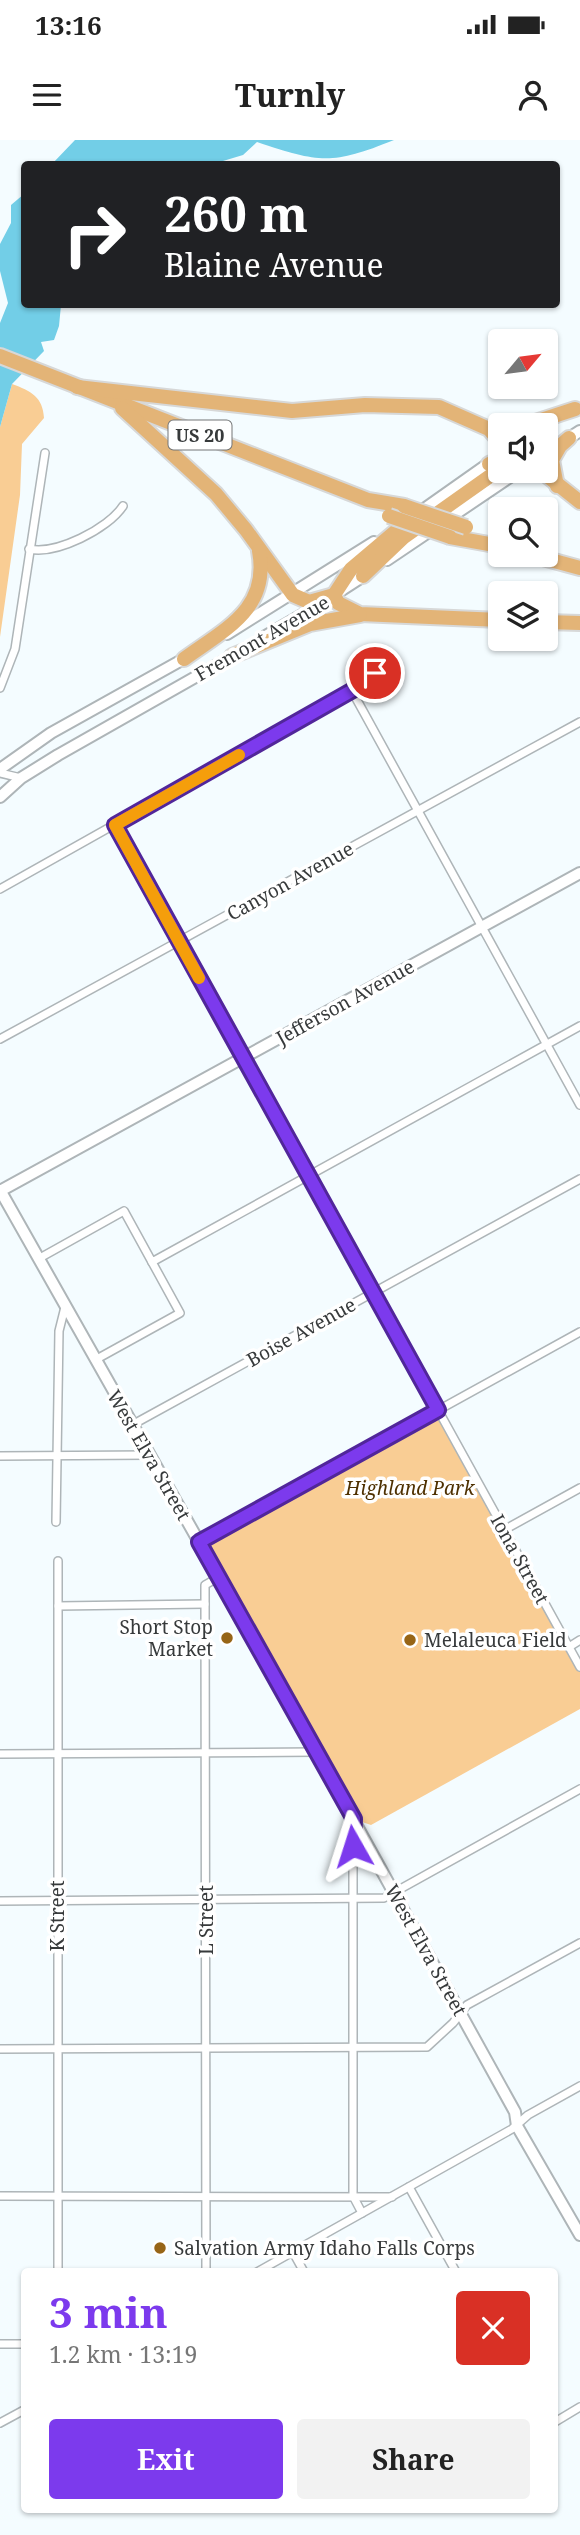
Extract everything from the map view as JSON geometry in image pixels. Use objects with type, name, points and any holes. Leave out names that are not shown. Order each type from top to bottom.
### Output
[{"type":"highway","name":"US 20","points":[[0,356],[368,500],[406,513],[466,527],[488,539]]},
{"type":"highway","points":[[77,387],[292,411],[365,405],[439,407],[488,425]]},
{"type":"highway","points":[[114,401],[216,494],[293,595],[309,603],[334,595],[351,569],[406,513]]},
{"type":"highway","points":[[558,414],[577,407]]},
{"type":"highway","points":[[479,424],[488,432]]},
{"type":"highway","points":[[557,486],[552,460],[560,446],[575,435]]},
{"type":"highway","points":[[363,576],[404,537],[488,470]]},
{"type":"highway","points":[[554,483],[580,502]]},
{"type":"highway","name":"US 20","points":[[368,500],[389,516],[450,537],[488,544]]},
{"type":"highway","points":[[184,659],[242,615],[253,602],[261,585],[262,568],[258,546]]},
{"type":"highway","points":[[558,562],[580,568]]},
{"type":"highway","points":[[334,595],[343,608],[360,614]]},
{"type":"highway","points":[[232,656],[310,624],[360,614],[488,619]]},
{"type":"highway","points":[[558,622],[580,623]]},
{"type":"street","points":[[558,419],[577,407]]},
{"type":"street","points":[[558,446],[575,435]]},
{"type":"street","points":[[0,688],[15,649],[45,453]]},
{"type":"street","name":"Fremont Avenue","points":[[0,771],[51,733],[293,595],[406,513],[488,468]]},
{"type":"street","name":"Fremont Avenue","points":[[0,797],[21,778],[334,595],[501,483]]},
{"type":"street","points":[[29,549],[50,551],[65,545],[115,518],[123,506]]},
{"type":"street","points":[[0,888],[352,691],[375,673]]},
{"type":"street","points":[[352,691],[580,1105]]},
{"type":"street","name":"Canyon Avenue","points":[[0,1039],[580,722]]},
{"type":"street","points":[[0,771],[21,778]]},
{"type":"street","name":"Iona Street","points":[[115,825],[580,1667]]},
{"type":"street","name":"Jefferson Avenue","points":[[0,1191],[580,873]]},
{"type":"street","points":[[152,1262],[580,1026]]},
{"type":"street","name":"Boise Avenue","points":[[132,1425],[580,1179]]},
{"type":"street","name":"West Elva Street","points":[[0,1191],[354,1819],[515,2112],[517,2126],[580,2235]]},
{"type":"street","points":[[38,1259],[124,1211],[180,1313],[95,1360]]},
{"type":"street","points":[[56,1522],[59,1331],[65,1307]]},
{"type":"street","points":[[199,1542],[580,1332]]},
{"type":"street","points":[[0,1456],[150,1455]]},
{"type":"street","points":[[504,1530],[580,1488]]},
{"type":"street","name":"K Street","points":[[58,1562],[58,2268]]},
{"type":"street","name":"L Street","points":[[206,2268],[205,1585],[219,1577]]},
{"type":"street","points":[[58,1605],[205,1604]]},
{"type":"street","points":[[569,1647],[580,1640]]},
{"type":"street","points":[[0,1754],[316,1752]]},
{"type":"street","points":[[0,1901],[384,1898],[580,1789]]},
{"type":"street","points":[[354,1819],[353,2196],[362,2213]]},
{"type":"street","points":[[0,2049],[427,2047],[467,2005],[580,1943]]},
{"type":"street","points":[[264,2268],[517,2126],[520,2120],[580,2087]]},
{"type":"street","points":[[409,2187],[454,2268]]},
{"type":"street","points":[[0,2196],[392,2197]]},
{"type":"street","points":[[293,2252],[302,2268]]},
{"type":"street","points":[[0,2344],[21,2344]]},
{"type":"street","points":[[558,2419],[580,2407]]},
{"type":"street","points":[[0,2423],[21,2412]]},
{"type":"green space","points":[[12,384],[35,396],[41,405],[44,418],[22,444],[20,495],[0,637],[0,427]]},
{"type":"green space","name":"Melaleuca Field","points":[[438,1410],[580,1667],[580,1709],[371,1825],[353,1819],[199,1542]]},
{"type":"water","points":[[75,140],[394,140],[355,154],[326,158],[296,154],[257,142],[243,155],[223,161],[55,161]]},
{"type":"water","points":[[21,197],[21,308],[61,308],[54,340],[41,342],[44,351],[12,384],[0,427],[0,323],[8,303],[0,271],[0,244],[11,223],[11,205]]},
{"type":"slow traffic","points":[[199,978],[115,825],[239,755]]},
{"type":"place","name":"Short Stop Market","points":[[227,1638]]},
{"type":"place","name":"Melaleuca Field","points":[[410,1640]]},
{"type":"place","name":"Salvation Army Idaho Falls Corps","points":[[160,2248]]},
{"type":"route","points":[[353,1846],[354,1819],[199,1542],[438,1410],[115,825],[360,686],[375,673]]},
{"type":"park label","name":"Highland Park","points":[[410,1488]]}]
